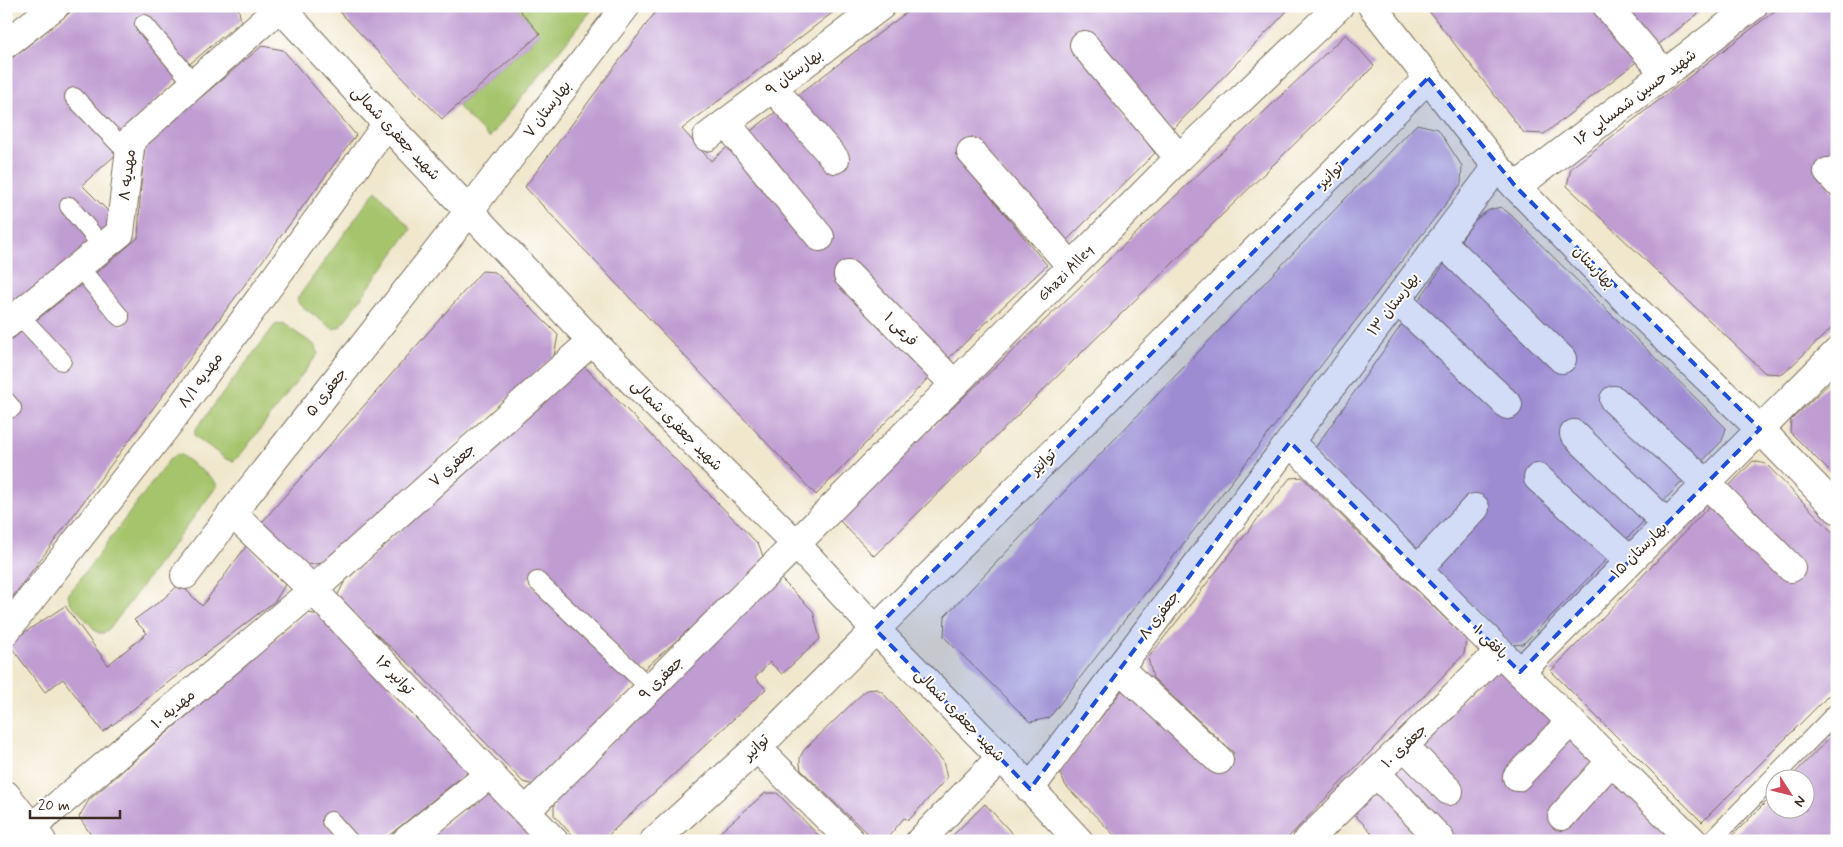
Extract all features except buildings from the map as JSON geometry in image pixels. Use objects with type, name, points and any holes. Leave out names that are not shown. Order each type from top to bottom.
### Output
[{"type":"street","points":[[6,44],[55,6]]},
{"type":"street","name":"بهارستان ۷","points":[[469,211],[626,6]]},
{"type":"street","name":"بهارستان ۹","points":[[820,237],[716,130],[881,6]]},
{"type":"street","name":"Ghazi Alley","points":[[796,544],[1178,158],[1339,6]]},
{"type":"street","name":"بهارستان","points":[[1372,6],[1497,167],[1626,300],[1760,429],[1837,509]]},
{"type":"street","points":[[1607,6],[1664,74]]},
{"type":"street","name":"شهید حسین شمسایی ۱۶","points":[[1516,187],[1753,6]]},
{"type":"street","name":"شهید جعفری شمالی","points":[[279,7],[592,340],[796,544],[1079,841]]},
{"type":"street","name":"مهدیه ۸","points":[[13,320],[120,233],[131,140],[279,7]]},
{"type":"street","points":[[1084,45],[1178,158]]},
{"type":"street","name":"توانیر","points":[[654,841],[756,748],[1428,78]]},
{"type":"street","points":[[773,88],[835,159]]},
{"type":"street","name":"مهدیه ۸/۱","points":[[6,631],[170,422],[387,124]]},
{"type":"street","points":[[971,152],[1071,266]]},
{"type":"street","name":"بهارستان ۱۳","points":[[1290,442],[1497,167]]},
{"type":"street","name":"جعفری ۵","points":[[185,575],[469,211]]},
{"type":"street","points":[[1441,241],[1562,359]]},
{"type":"street","name":"فرعی ۱","points":[[848,275],[954,384]]},
{"type":"street","points":[[1397,300],[1508,405]]},
{"type":"street","name":"جعفری ۷","points":[[313,590],[592,340]]},
{"type":"street","name":"بهارستان ۱۵","points":[[1520,672],[1837,352]]},
{"type":"street","points":[[1614,400],[1706,483],[1791,568]]},
{"type":"street","points":[[1574,434],[1666,523]]},
{"type":"street","name":"بافقی ۱","points":[[1290,442],[1692,841]]},
{"type":"street","name":"جعفری ۸","points":[[1030,789],[1290,442]]},
{"type":"street","points":[[1538,478],[1629,560]]},
{"type":"street","points":[[1418,569],[1475,508]]},
{"type":"street","name":"توانیر ۱۶","points":[[232,513],[313,590],[554,841]]},
{"type":"street","name":"جعفری ۹","points":[[526,811],[796,544]]},
{"type":"street","name":"مهدیه ۱۰","points":[[29,836],[313,590]]},
{"type":"street","name":"جعفری ۱۰","points":[[1307,841],[1500,651]]},
{"type":"street","points":[[1119,668],[1219,760]]},
{"type":"street","points":[[1517,777],[1571,722]]},
{"type":"street","points":[[1404,746],[1448,791]]},
{"type":"street","points":[[756,748],[851,841]]},
{"type":"street","points":[[920,841],[1001,757]]},
{"type":"street","points":[[1562,816],[1611,761]]},
{"type":"street","points":[[1376,773],[1440,839]]},
{"type":"street","points":[[406,841],[490,774]]},
{"type":"street","points":[[6,795],[29,836]]},
{"type":"lane","points":[[144,24],[194,84]]},
{"type":"lane","points":[[74,97],[129,154]]},
{"type":"lane","points":[[69,206],[103,247]]},
{"type":"lane","points":[[79,266],[120,317]]},
{"type":"lane","points":[[13,320],[62,361]]},
{"type":"lane","points":[[537,581],[650,688]]},
{"type":"lane","points":[[1711,841],[1837,712]]},
{"type":"lane","points":[[331,821],[349,841]]},
{"type":"highlighted area","points":[[1428,78],[1516,187],[1760,429],[1520,672],[1290,442],[1030,789],[875,629]]},
{"type":"green space","points":[[516,6],[595,6],[489,138],[457,106],[540,34]]},
{"type":"green space","points":[[376,190],[411,229],[340,327],[333,329],[299,304],[297,299]]},
{"type":"green space","points":[[282,323],[316,346],[318,354],[241,454],[234,461],[226,459],[195,436],[195,430],[275,325]]},
{"type":"green space","points":[[175,455],[181,455],[214,480],[217,486],[111,627],[104,633],[98,633],[70,602],[68,595],[169,460]]}]
